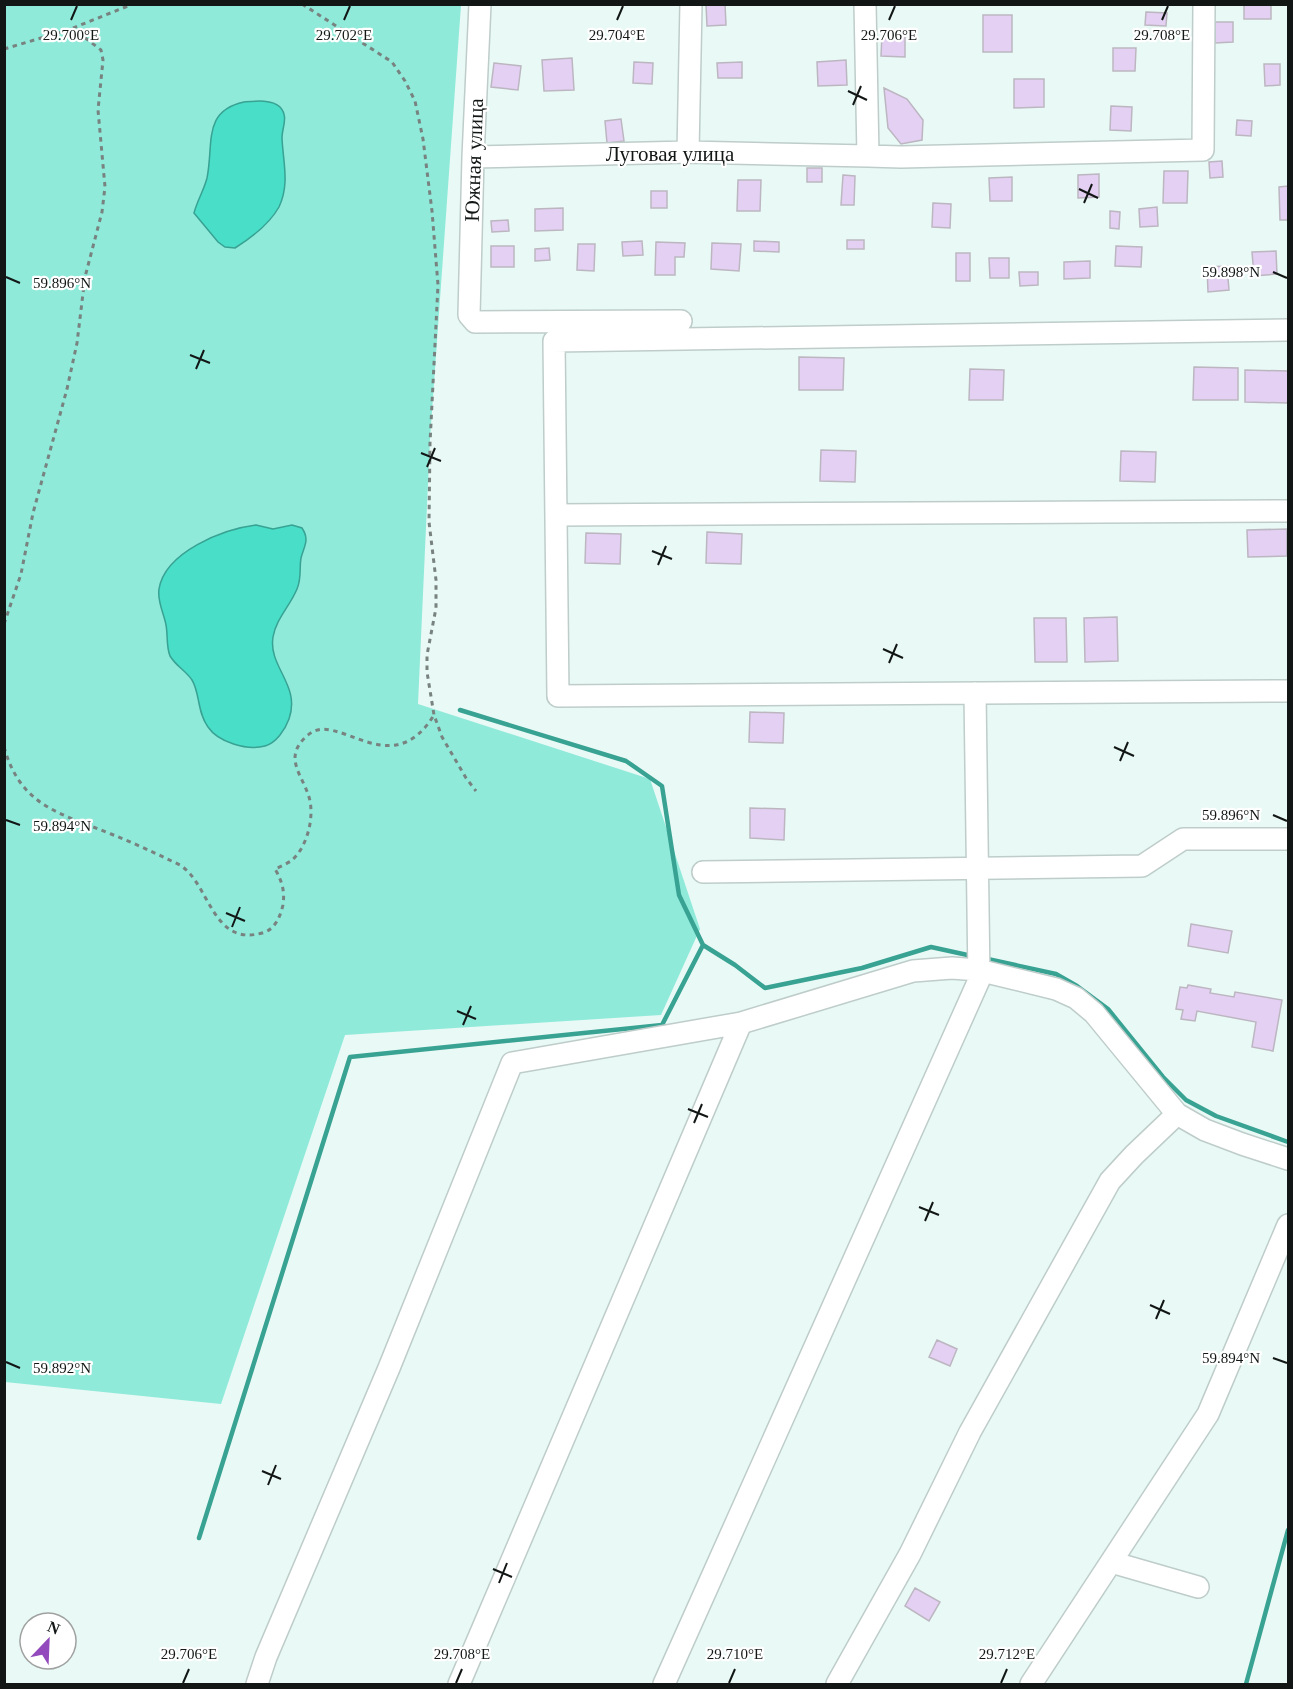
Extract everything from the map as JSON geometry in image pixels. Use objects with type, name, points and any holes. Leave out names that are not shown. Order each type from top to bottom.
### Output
[{"type":"street","name":"Южная улица","points":[[480,4],[469,315],[475,322],[681,321]]},
{"type":"street","points":[[688,152],[691,4]]},
{"type":"street","points":[[865,4],[868,156]]},
{"type":"street","name":"Луговая улица","points":[[473,156],[688,152],[901,157],[1203,150],[1204,4]]},
{"type":"street","points":[[1288,330],[554,341],[558,696],[1288,691]]},
{"type":"street","points":[[556,515],[1288,511]]},
{"type":"street","points":[[664,1684],[978,980],[975,693]]},
{"type":"street","points":[[703,872],[1142,866],[1183,840],[1288,839]]},
{"type":"street","points":[[257,1684],[266,1657],[393,1357],[512,1064],[741,1023],[913,971],[952,968],[978,970],[1056,989],[1076,998],[1094,1013],[1177,1114],[1205,1130],[1288,1159]]},
{"type":"street","points":[[459,1684],[741,1023]]},
{"type":"street","points":[[837,1684],[910,1554],[970,1431],[1110,1181],[1177,1114]]},
{"type":"street","points":[[1031,1684],[1208,1414],[1288,1225]]},
{"type":"street","points":[[1112,1562],[1198,1587]]},
{"type":"path","points":[[4,49],[68,30],[133,4]]},
{"type":"path","points":[[302,4],[392,63],[405,81],[415,101],[423,139],[436,244],[438,285],[430,443],[429,522],[436,580],[436,608],[427,663],[434,715],[442,737],[476,791]]},
{"type":"path","points":[[4,624],[21,574],[33,513],[67,389],[77,343],[85,277],[102,213],[104,195],[98,110],[103,60],[101,50],[94,43],[68,30]]},
{"type":"path","points":[[4,747],[14,773],[26,790],[39,802],[52,810],[114,835],[190,871],[212,911],[225,927],[238,933],[254,936],[268,932],[277,922],[284,898],[281,880],[275,869],[291,861],[300,851],[309,829],[311,805],[294,761],[301,742],[309,734],[326,729],[365,743],[379,745],[407,742],[426,728],[434,715]]},
{"type":"shaded area","points":[[5,5],[461,5],[430,439],[418,704],[650,779],[700,929],[661,1015],[345,1035],[221,1404],[5,1382]]},
{"type":"shaded area","points":[[258,101],[277,104],[283,111],[285,181],[279,207],[271,219],[235,248],[225,247],[218,242],[194,213],[207,178],[212,131],[216,121],[221,113],[231,106]]},
{"type":"shaded area","points":[[256,525],[273,529],[292,525],[302,528],[306,540],[301,558],[299,585],[277,624],[273,637],[275,658],[291,696],[292,707],[289,719],[283,732],[273,742],[265,746],[250,747],[226,741],[213,732],[204,721],[192,680],[170,656],[159,589],[172,564],[197,545],[228,531]]},
{"type":"building","points":[[725,4],[726,25],[707,26],[706,5]]},
{"type":"building","points":[[1244,4],[1271,4],[1271,19],[1244,19]]},
{"type":"building","points":[[1146,12],[1167,13],[1166,26],[1145,25]]},
{"type":"building","points":[[983,15],[1012,15],[1012,52],[983,52]]},
{"type":"building","points":[[1215,22],[1233,22],[1233,42],[1215,43]]},
{"type":"building","points":[[882,35],[905,35],[905,57],[881,56]]},
{"type":"building","points":[[1113,48],[1136,48],[1135,71],[1113,71]]},
{"type":"building","points":[[572,58],[574,90],[544,91],[542,60]]},
{"type":"building","points":[[846,60],[847,85],[818,86],[817,62]]},
{"type":"building","points":[[634,62],[653,63],[652,84],[633,83]]},
{"type":"building","points":[[742,62],[742,78],[718,78],[717,63]]},
{"type":"building","points":[[494,63],[521,66],[518,90],[491,87]]},
{"type":"building","points":[[1264,64],[1280,64],[1280,85],[1265,86]]},
{"type":"building","points":[[1014,79],[1044,79],[1044,107],[1014,108]]},
{"type":"building","points":[[884,88],[907,99],[923,120],[922,140],[901,144],[888,128]]},
{"type":"building","points":[[1111,106],[1132,107],[1131,131],[1110,130]]},
{"type":"building","points":[[621,119],[624,141],[607,143],[605,121]]},
{"type":"building","points":[[1237,120],[1252,121],[1251,136],[1236,135]]},
{"type":"building","points":[[1222,161],[1223,177],[1210,178],[1209,162]]},
{"type":"building","points":[[807,168],[822,168],[822,182],[807,182]]},
{"type":"building","points":[[1164,171],[1188,171],[1187,203],[1163,203]]},
{"type":"building","points":[[1099,174],[1099,197],[1078,198],[1078,175]]},
{"type":"building","points":[[843,175],[855,176],[854,205],[841,205]]},
{"type":"building","points":[[1012,177],[1012,201],[990,201],[989,178]]},
{"type":"building","points":[[738,180],[761,180],[760,211],[737,211]]},
{"type":"building","points":[[1288,186],[1288,220],[1280,220],[1279,187]]},
{"type":"building","points":[[651,191],[667,191],[667,208],[651,208]]},
{"type":"building","points":[[933,203],[951,204],[950,228],[932,227]]},
{"type":"building","points":[[1157,207],[1158,226],[1140,227],[1139,209]]},
{"type":"building","points":[[563,208],[563,230],[535,231],[535,209]]},
{"type":"building","points":[[1110,211],[1120,212],[1119,229],[1110,228]]},
{"type":"building","points":[[508,220],[509,231],[492,232],[491,221]]},
{"type":"building","points":[[847,240],[864,240],[864,249],[847,249]]},
{"type":"building","points":[[642,241],[643,255],[623,256],[622,242]]},
{"type":"building","points":[[754,241],[779,242],[779,252],[754,251]]},
{"type":"building","points":[[656,242],[685,243],[684,257],[675,257],[675,275],[655,275]]},
{"type":"building","points":[[712,243],[741,244],[739,271],[711,269]]},
{"type":"building","points":[[578,244],[595,244],[594,271],[577,270]]},
{"type":"building","points":[[491,246],[514,246],[514,267],[491,267]]},
{"type":"building","points":[[1116,246],[1142,247],[1141,267],[1115,266]]},
{"type":"building","points":[[549,248],[550,260],[535,261],[535,249]]},
{"type":"building","points":[[1276,251],[1277,274],[1254,276],[1252,252]]},
{"type":"building","points":[[956,253],[970,253],[970,281],[956,281]]},
{"type":"building","points":[[989,258],[1009,258],[1009,278],[990,278]]},
{"type":"building","points":[[1090,261],[1090,278],[1064,279],[1064,262]]},
{"type":"building","points":[[1227,266],[1229,290],[1208,292],[1207,267]]},
{"type":"building","points":[[1019,272],[1038,272],[1038,285],[1020,286]]},
{"type":"building","points":[[799,357],[844,358],[843,390],[799,390]]},
{"type":"building","points":[[1194,367],[1238,368],[1238,400],[1193,400]]},
{"type":"building","points":[[970,369],[1004,370],[1003,400],[969,400]]},
{"type":"building","points":[[1245,370],[1288,371],[1288,403],[1245,402]]},
{"type":"building","points":[[821,450],[856,451],[855,482],[820,481]]},
{"type":"building","points":[[1121,451],[1156,452],[1155,482],[1120,481]]},
{"type":"building","points":[[1287,529],[1287,556],[1248,557],[1247,530]]},
{"type":"building","points":[[707,532],[742,534],[741,564],[706,563]]},
{"type":"building","points":[[586,533],[621,534],[620,564],[585,563]]},
{"type":"building","points":[[1117,617],[1118,661],[1085,662],[1084,618]]},
{"type":"building","points":[[1034,618],[1066,618],[1067,662],[1035,662]]},
{"type":"building","points":[[750,712],[784,713],[783,743],[749,742]]},
{"type":"building","points":[[750,808],[785,809],[784,840],[750,838]]},
{"type":"building","points":[[1191,924],[1232,931],[1228,953],[1188,946]]},
{"type":"building","points":[[1188,985],[1211,989],[1210,993],[1234,997],[1235,992],[1282,1000],[1273,1051],[1252,1047],[1256,1022],[1197,1011],[1195,1021],[1181,1019],[1183,1010],[1176,1009],[1180,987],[1187,988]]},
{"type":"building","points":[[937,1340],[957,1349],[950,1366],[929,1357]]},
{"type":"building","points":[[915,1588],[940,1602],[929,1621],[905,1606]]},
{"type":"waterway","points":[[460,710],[626,761],[662,786],[679,895],[703,945],[735,965],[765,988],[862,968],[931,947],[972,956]]},
{"type":"waterway","points":[[199,1538],[350,1057],[662,1025],[703,945]]},
{"type":"waterway","points":[[983,958],[1056,974],[1077,986],[1108,1009],[1163,1077],[1186,1100],[1216,1116],[1288,1142]]},
{"type":"waterway","points":[[1246,1684],[1288,1530]]}]
